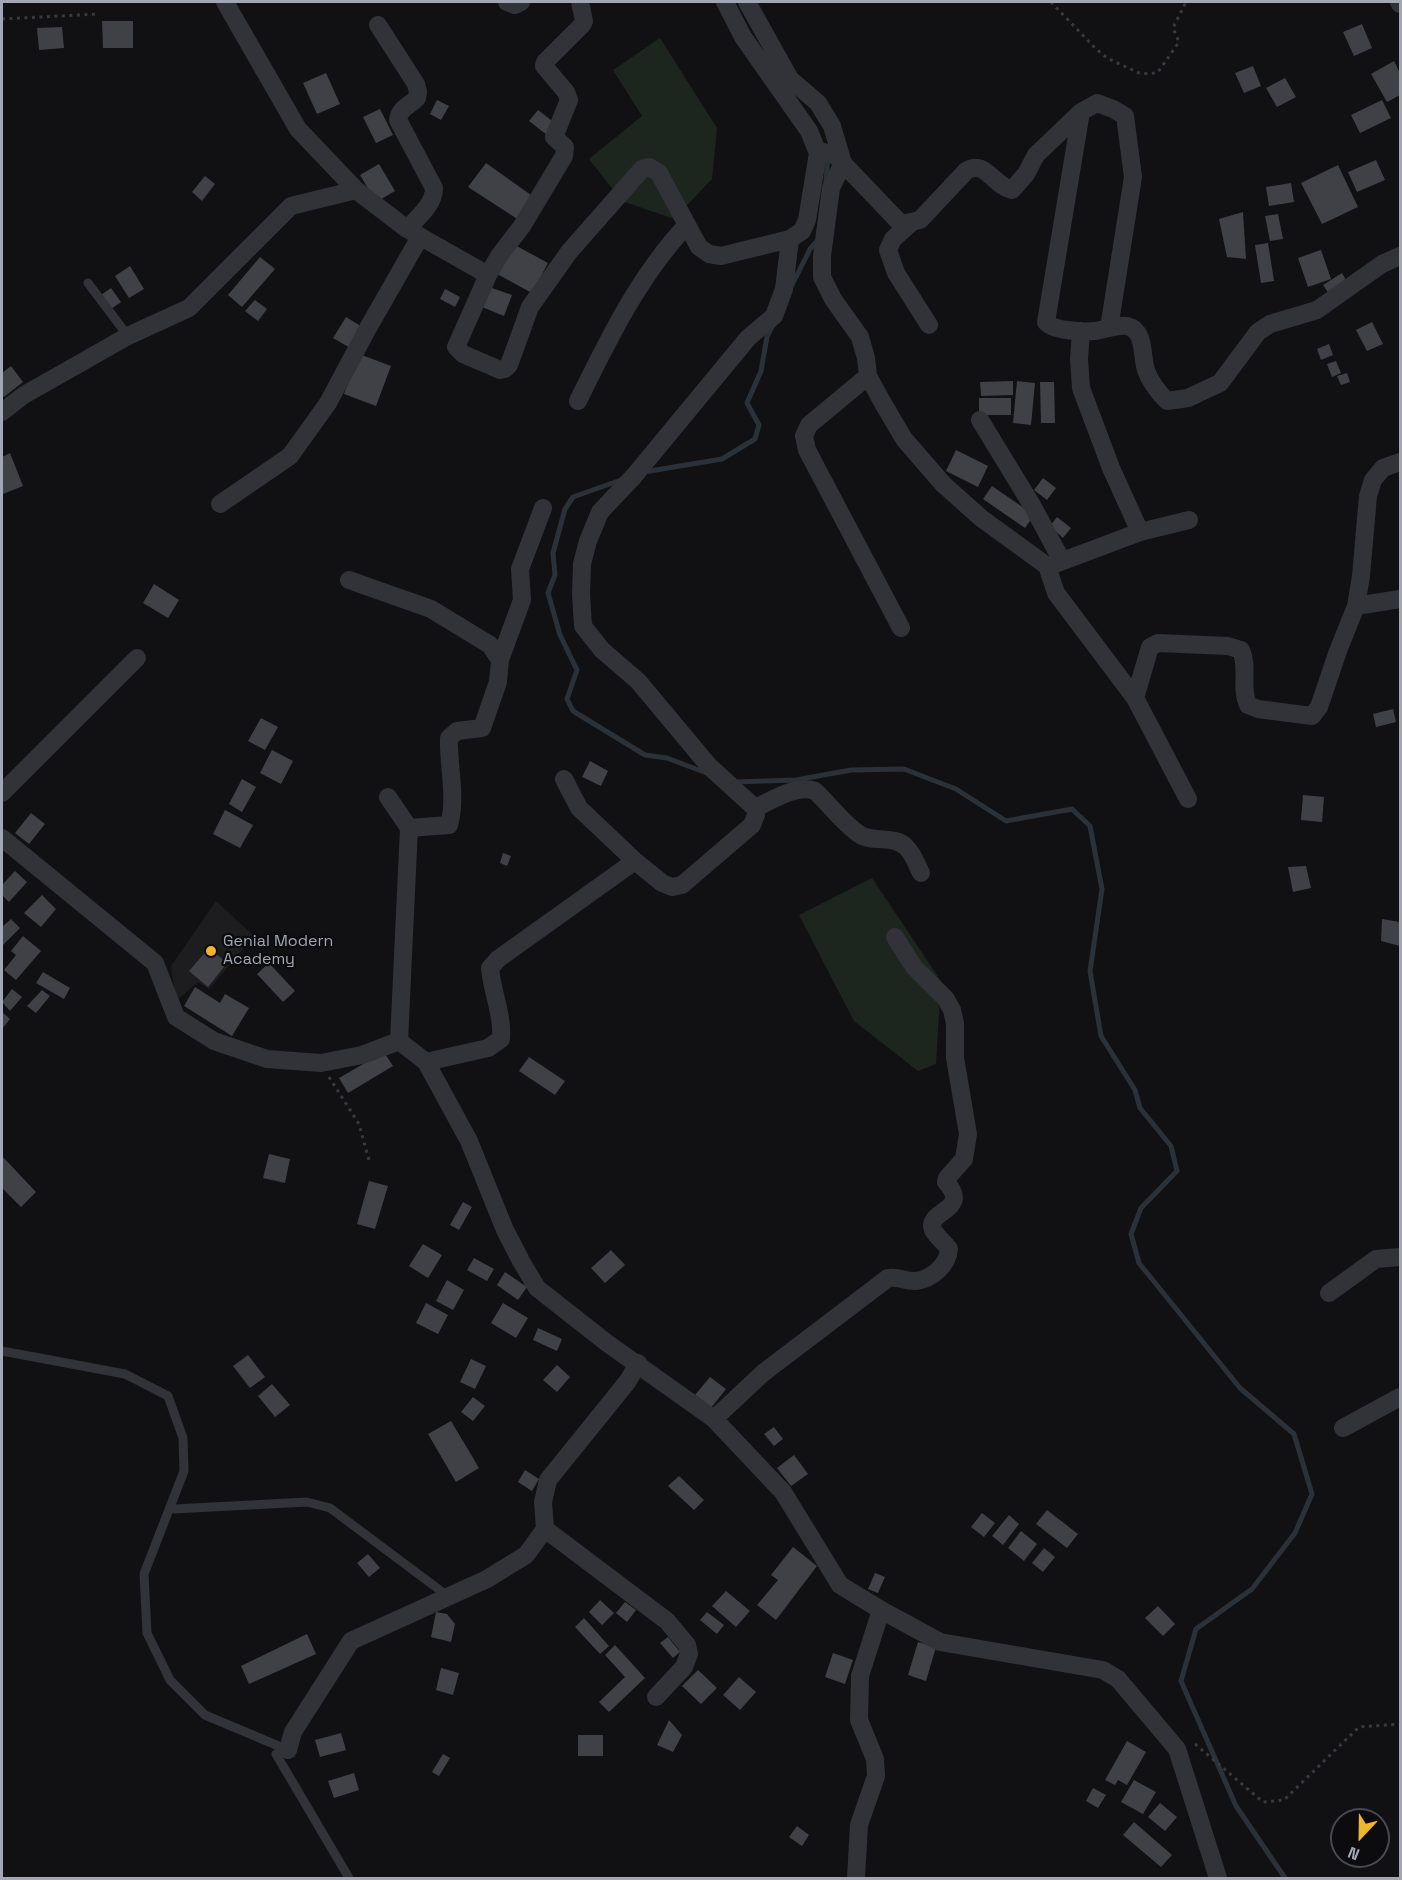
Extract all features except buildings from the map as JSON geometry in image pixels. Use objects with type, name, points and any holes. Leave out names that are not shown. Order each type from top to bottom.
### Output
[{"type":"street","points":[[225,2],[298,129],[356,190],[414,233],[488,275]]},
{"type":"street","points":[[507,2],[515,5],[521,2]]},
{"type":"street","points":[[580,2],[584,21],[582,25],[543,66],[566,92],[569,100],[554,137],[565,147],[564,156],[528,217],[488,275],[456,346],[463,354],[500,370],[509,365],[530,307],[569,252],[642,169],[649,167],[659,173],[699,247],[709,254],[721,256],[790,239],[802,231],[830,156]]},
{"type":"street","points":[[725,2],[749,46],[809,131],[830,156],[901,224],[920,220],[966,171],[974,166],[981,167],[1003,188],[1012,190],[1026,174],[1036,155],[1081,112],[1097,103],[1125,116],[1133,177],[1109,328]]},
{"type":"street","points":[[747,2],[790,79],[818,104],[832,126],[831,188],[822,256],[822,277],[833,299],[860,337],[868,375],[904,439],[943,484],[981,518],[1055,564]]},
{"type":"street","points":[[220,504],[290,456],[328,403],[434,196],[434,188],[398,120],[399,113],[417,98],[416,84],[378,25]]},
{"type":"street","points":[[1081,112],[1046,322],[1053,328],[1082,331],[1125,325],[1136,331],[1141,340],[1146,369],[1155,389],[1167,401],[1188,398],[1220,383],[1258,332],[1270,324],[1317,310],[1382,264],[1401,256]]},
{"type":"street","points":[[2,412],[24,395],[128,336],[189,308],[291,206],[356,190]]},
{"type":"street","points":[[912,222],[893,239],[888,250],[896,273],[929,325]]},
{"type":"street","points":[[578,401],[609,336],[668,244],[686,226]]},
{"type":"street","points":[[564,779],[579,808],[635,861],[662,883],[672,887],[682,885],[752,825],[756,815],[755,808],[709,766],[638,681],[602,650],[583,626],[582,564],[588,541],[600,512],[640,469],[747,338],[774,316],[784,289],[790,239]]},
{"type":"street","points":[[1082,331],[1078,359],[1081,388],[1111,468],[1140,532]]},
{"type":"street","points":[[868,375],[809,425],[804,436],[807,450],[901,628]]},
{"type":"street","points":[[981,420],[1033,507],[1055,564],[1056,593],[1135,698],[1188,799]]},
{"type":"street","points":[[1135,698],[1149,647],[1158,643],[1228,646],[1241,650],[1246,662],[1244,694],[1248,705],[1258,710],[1312,716],[1320,707],[1338,651],[1356,606],[1368,496],[1373,480],[1383,468],[1401,462]]},
{"type":"street","points":[[409,828],[449,825],[451,776],[449,738],[457,731],[482,728],[498,682],[500,660],[522,600],[520,569],[543,508]]},
{"type":"street","points":[[1055,564],[1140,532],[1189,520]]},
{"type":"street","points":[[348,580],[431,609],[490,645],[500,660]]},
{"type":"street","points":[[1356,606],[1401,599]]},
{"type":"street","points":[[2,793],[137,658]]},
{"type":"street","points":[[755,808],[799,789],[808,788],[815,791],[858,833],[872,839],[893,840],[908,848],[921,873]]},
{"type":"street","points":[[388,797],[409,828],[399,1041]]},
{"type":"street","points":[[2,838],[155,963],[176,1017],[214,1041],[267,1059],[321,1063],[362,1055],[399,1041]]},
{"type":"street","points":[[426,1062],[488,1048],[501,1039],[502,1025],[490,968],[498,959],[635,861]]},
{"type":"street","points":[[714,1419],[763,1373],[888,1278],[896,1276],[919,1281],[935,1273],[948,1256],[948,1249],[933,1230],[933,1225],[934,1219],[952,1205],[955,1194],[946,1182],[964,1159],[968,1134],[955,1058],[955,1023],[946,999],[914,967],[895,937]]},
{"type":"street","points":[[399,1041],[426,1062],[469,1141],[505,1230],[537,1288],[607,1343],[714,1419],[783,1492],[840,1585],[940,1642],[1103,1670],[1118,1679],[1177,1749],[1218,1878]]},
{"type":"street","points":[[1329,1293],[1376,1258],[1401,1257]]},
{"type":"street","points":[[288,1750],[293,1732],[351,1641],[487,1579],[526,1555],[545,1529],[543,1502],[548,1480],[628,1381],[638,1363]]},
{"type":"street","points":[[1343,1428],[1401,1397]]},
{"type":"street","points":[[545,1529],[667,1621],[687,1646],[689,1654],[684,1667],[656,1696]]},
{"type":"street","points":[[856,1878],[859,1825],[876,1776],[875,1759],[859,1720],[860,1676],[881,1610]]},
{"type":"lane","points":[[88,283],[128,336]]},
{"type":"lane","points":[[2,1351],[125,1374],[168,1396],[183,1438],[184,1471],[144,1574],[147,1633],[170,1680],[205,1715],[288,1750]]},
{"type":"lane","points":[[174,1509],[307,1502],[330,1508],[449,1597]]},
{"type":"lane","points":[[288,1750],[276,1754],[349,1878]]},
{"type":"path","points":[[1051,2],[1107,58],[1139,73],[1149,74],[1158,72],[1179,42],[1173,28],[1185,2]]},
{"type":"path","points":[[2,19],[98,14]]},
{"type":"path","points":[[321,1063],[359,1124],[369,1160]]},
{"type":"path","points":[[1195,1744],[1263,1802],[1284,1800],[1359,1727],[1401,1724]]},
{"type":"shaded area","points":[[660,38],[717,128],[712,179],[674,219],[622,201],[589,159],[642,116],[613,70]]},
{"type":"shaded area","points":[[872,878],[941,981],[936,1064],[918,1071],[854,1021],[799,915]]},
{"type":"shaded area","name":"Genial Modern Academy","points":[[216,901],[254,936],[209,989],[198,982],[176,1001],[171,966]]},
{"type":"waterway","points":[[826,182],[828,155]]},
{"type":"waterway","points":[[791,287],[810,249],[817,241]]},
{"type":"waterway","points":[[644,472],[722,459],[755,439],[759,425],[747,403],[761,371],[767,337],[773,325]]},
{"type":"waterway","points":[[621,480],[573,497],[565,509],[553,553],[555,575],[548,593],[560,635],[577,670],[567,699],[573,711],[645,755],[667,758],[709,774]]},
{"type":"waterway","points":[[734,782],[796,780],[851,770],[904,769],[956,789],[1006,821],[1072,809],[1090,826],[1102,889],[1090,971],[1101,1036],[1135,1090],[1140,1108],[1171,1146],[1177,1171],[1141,1208],[1131,1234],[1139,1263],[1240,1388],[1294,1434],[1312,1494],[1295,1533],[1252,1589],[1196,1629],[1181,1681],[1236,1806],[1285,1878]]},
{"type":"place","name":"Genial Modern Academy","points":[[211,951]]}]
